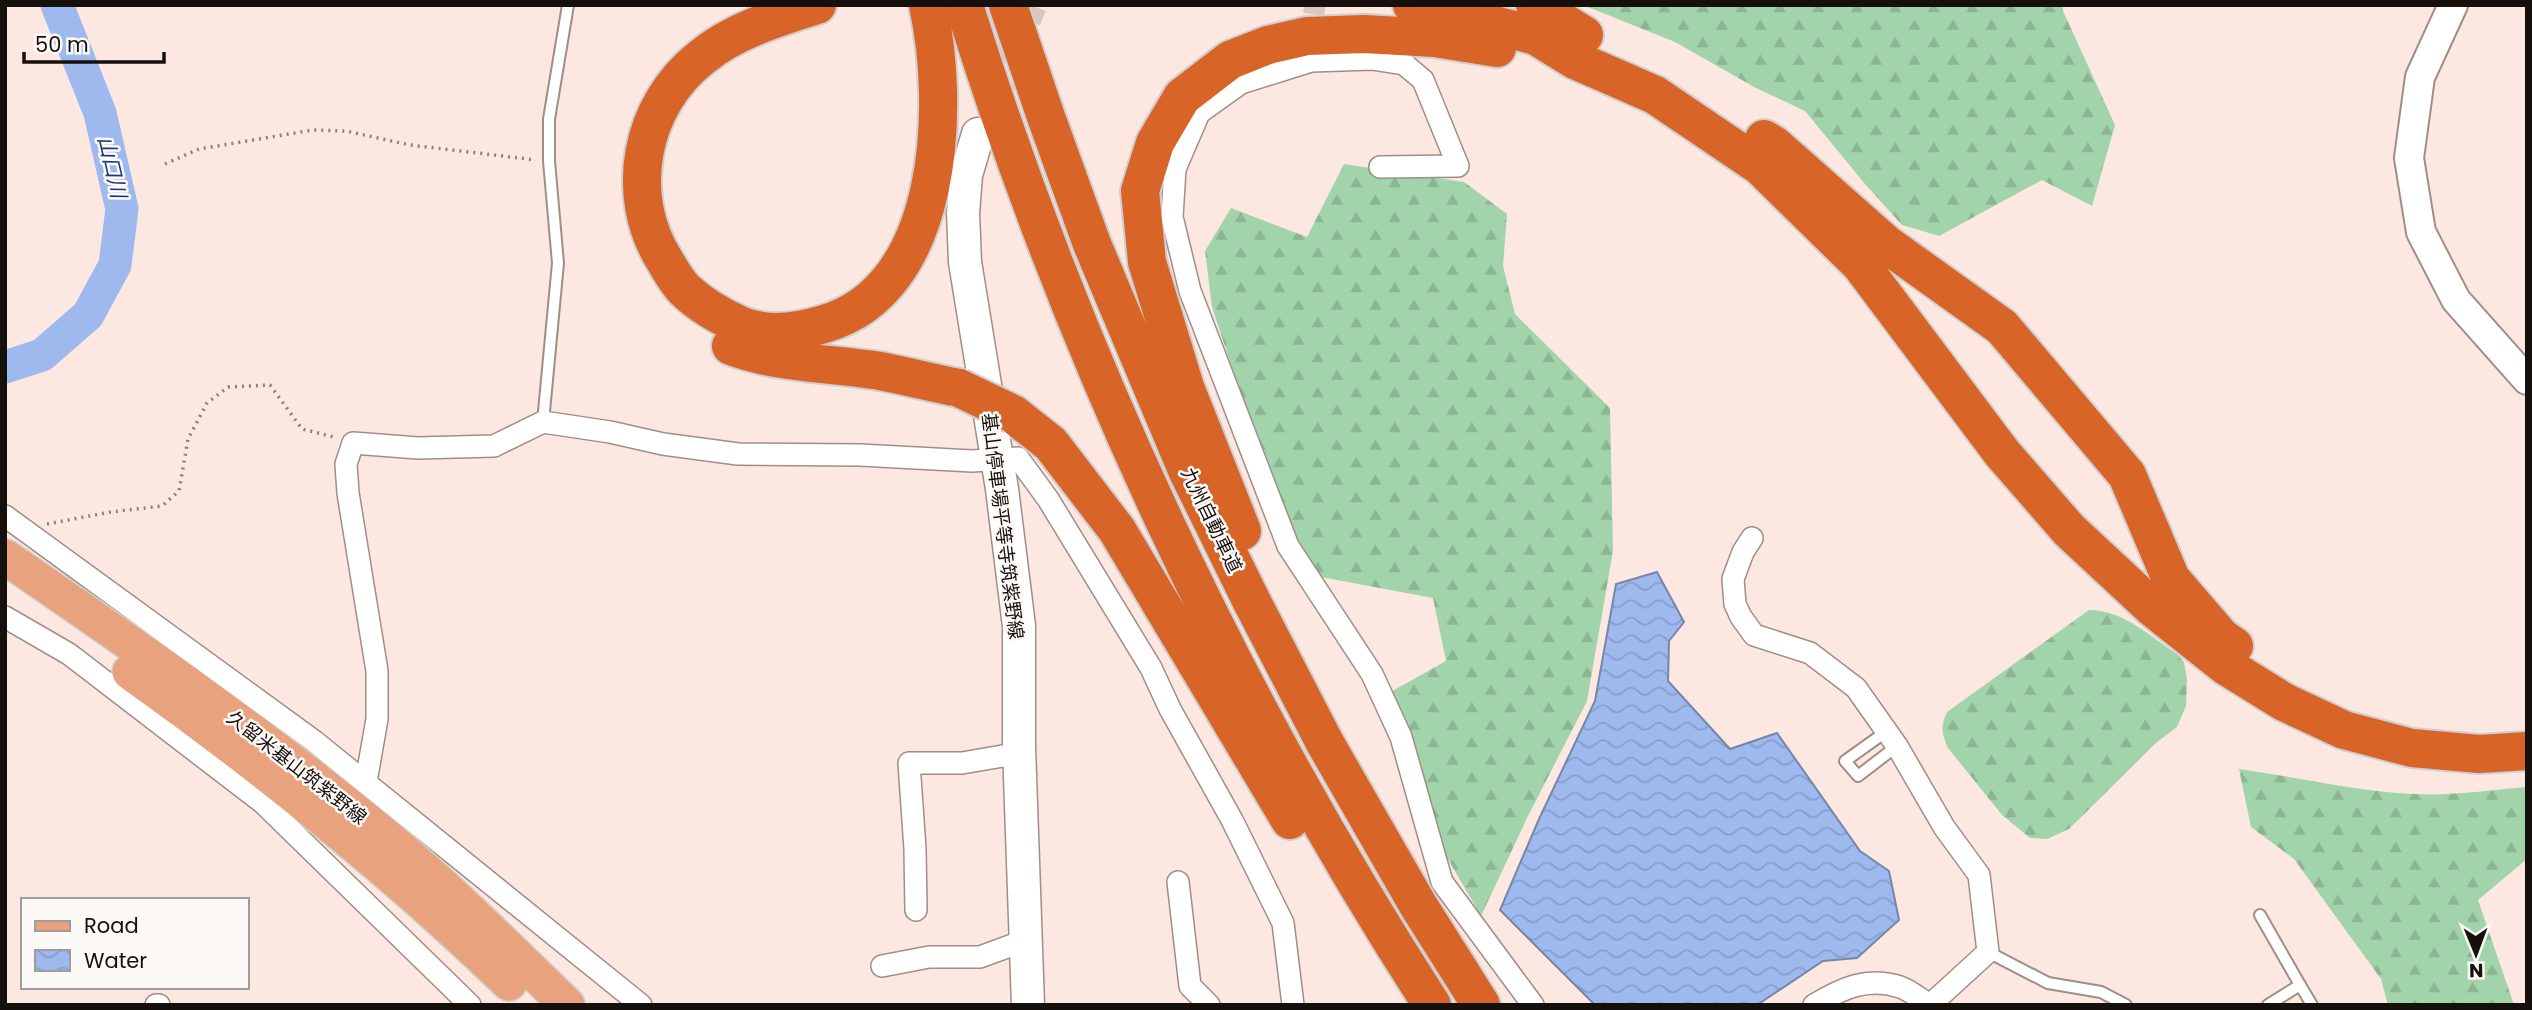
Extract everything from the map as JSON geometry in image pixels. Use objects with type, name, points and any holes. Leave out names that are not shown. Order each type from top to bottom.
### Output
[{"type":"highway","points":[[744,5],[697,30],[672,53],[649,79],[632,112],[623,143],[620,202],[626,233],[638,263],[655,289],[678,314],[708,336],[744,351],[797,361],[879,371],[959,388],[1013,414],[1051,444],[1117,530],[1290,821],[1427,1005]]},
{"type":"highway","points":[[817,5],[732,37],[701,57],[675,84],[656,113],[645,142],[640,178],[653,243],[685,290],[709,308],[743,326],[773,331],[804,330],[853,312],[874,297],[893,278],[909,252],[921,225],[929,192],[936,132],[937,76],[928,5]]},
{"type":"highway","points":[[964,5],[1053,258],[1150,486],[1214,622],[1280,750],[1379,922],[1432,1005]]},
{"type":"highway","name":"九州自動車道","points":[[1008,5],[1093,244],[1182,459],[1325,743],[1418,905],[1481,1005]]},
{"type":"highway","points":[[1412,5],[1577,46]]},
{"type":"highway","points":[[1488,5],[1577,46],[1667,79],[1774,145],[1886,244],[2002,327],[2127,475],[2171,579],[2221,637],[2282,680],[2346,709],[2412,729],[2488,735],[2527,732]]},
{"type":"highway","points":[[1535,5],[1577,46],[1760,166],[1861,265],[2002,453],[2069,530],[2153,608],[2226,666],[2284,702],[2344,730],[2412,748],[2479,754],[2527,751]]},
{"type":"highway","points":[[1325,743],[1185,387],[1147,262],[1140,191],[1154,143],[1182,97],[1230,60],[1268,45],[1307,36],[1364,34],[1577,46]]},
{"type":"main road","name":"基山停車場平等寺筑紫野線","points":[[978,134],[966,175],[963,213],[965,262],[1019,626],[1028,1005]]},
{"type":"main road","name":"久留米基山筑紫野線","points":[[11,534],[200,692],[378,830],[486,927],[567,1005]]},
{"type":"main road","name":"久留米基山筑紫野線","points":[[5,583],[183,710],[356,846],[477,952],[532,1005]]},
{"type":"main road","points":[[486,927],[561,974],[593,1005]]},
{"type":"street","points":[[2453,5],[2420,76],[2409,158],[2421,232],[2456,300],[2527,380]]},
{"type":"street","points":[[1380,167],[1458,166],[1423,80],[1405,64],[1310,54],[1241,83],[1199,113],[1175,169],[1172,217],[1195,303],[1288,546],[1372,674],[1401,737],[1442,882],[1533,1005]]},
{"type":"street","points":[[366,782],[377,719],[377,671],[348,494],[346,464],[353,443],[418,448],[494,446],[542,422],[610,432],[663,444],[738,454],[860,455],[972,461],[1018,458],[1048,499],[1151,668],[1170,709],[1232,820],[1283,923],[1293,1005]]},
{"type":"street","points":[[11,534],[309,748],[366,782],[641,1005]]},
{"type":"street","points":[[1752,538],[1743,552],[1733,579],[1735,604],[1741,617],[1754,635],[1810,653],[1856,688],[1892,738],[1944,827],[1979,875],[1988,953],[1929,1005],[1900,987],[1874,983],[1845,988],[1814,1005]]},
{"type":"street","points":[[5,617],[69,654],[267,799],[470,1005]]},
{"type":"street","points":[[916,911],[909,763],[962,763],[1020,753]]},
{"type":"street","points":[[1178,882],[1190,986],[1209,1005]]},
{"type":"street","points":[[882,966],[929,957],[980,957],[1026,940]]},
{"type":"lane","points":[[542,422],[558,263],[549,161],[549,119],[568,5]]},
{"type":"lane","points":[[2260,915],[2312,1005]]},
{"type":"lane","points":[[1988,953],[2048,983],[2101,992],[2126,1005]]},
{"type":"lane","points":[[2268,1005],[2300,985]]},
{"type":"path","points":[[165,164],[200,149],[313,130],[346,131],[411,145],[549,161]]},
{"type":"path","points":[[11,534],[111,512],[162,506],[179,491],[188,439],[207,403],[228,387],[270,386],[302,429],[353,443]]},
{"type":"green space","points":[[1583,5],[2063,5],[2063,11],[2115,125],[2092,206],[2042,180],[1939,236],[1902,225],[1805,111],[1756,88],[1675,42]]},
{"type":"green space","points":[[1344,164],[1464,182],[1507,214],[1503,266],[1515,314],[1610,408],[1613,551],[1587,701],[1481,916],[1431,830],[1387,694],[1446,661],[1433,598],[1310,575],[1232,368],[1212,307],[1205,251],[1231,208],[1307,237]]},
{"type":"green space","points":[[2089,610],[2125,619],[2178,655],[2184,662],[2187,680],[2186,706],[2177,727],[2156,743],[2069,829],[2047,839],[2030,838],[2002,815],[1948,748],[1943,734],[1943,722],[1947,712]]},
{"type":"green space","points":[[2239,769],[2348,787],[2414,794],[2527,787],[2527,859],[2478,900],[2514,1005],[2388,1005],[2381,979],[2294,859],[2251,827]]},
{"type":"water","points":[[1657,572],[1684,622],[1669,641],[1668,681],[1730,749],[1777,733],[1860,851],[1889,871],[1899,920],[1857,958],[1823,961],[1757,1005],[1595,1005],[1500,910],[1539,819],[1595,701],[1616,584]]},
{"type":"waterway","name":"山口川","points":[[5,367],[42,355],[88,315],[115,265],[122,209],[100,113],[57,5]]},
{"type":"tunnel","points":[[989,108],[1031,5]]},
{"type":"tunnel","points":[[1309,45],[1315,5]]}]
